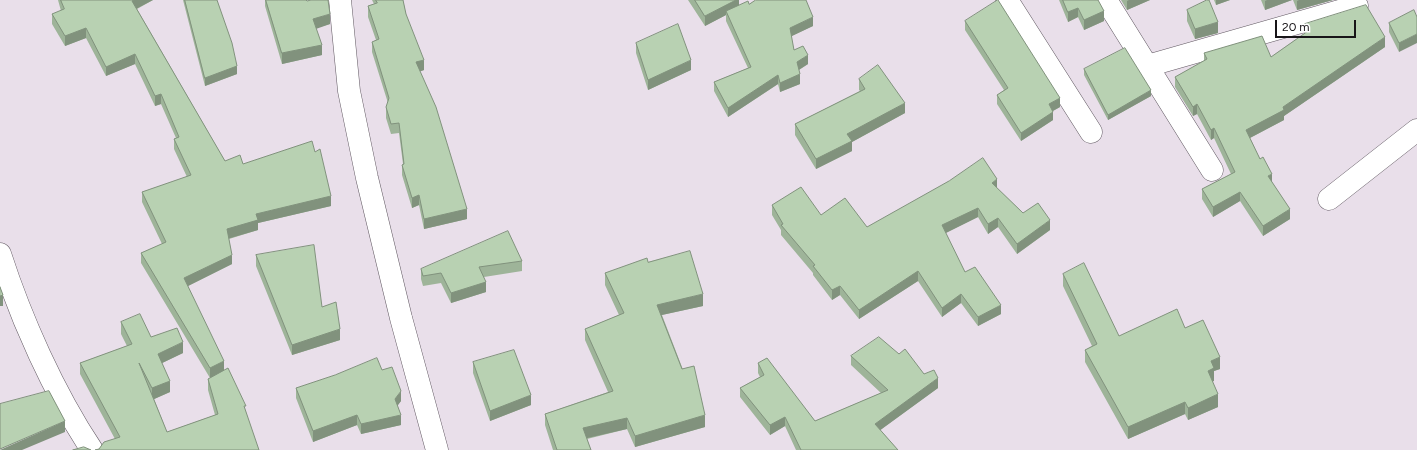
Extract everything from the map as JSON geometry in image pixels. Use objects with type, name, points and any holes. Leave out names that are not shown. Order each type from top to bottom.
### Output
[{"type":"street","points":[[340,0],[349,91],[366,178],[401,318],[438,450]]},
{"type":"street","points":[[1007,0],[1091,132]]},
{"type":"street","points":[[1106,0],[1212,170]]},
{"type":"street","points":[[1147,66],[1357,6]]},
{"type":"street","points":[[1328,199],[1417,130]]},
{"type":"street","points":[[0,254],[12,290],[38,350],[81,434],[92,450]]},
{"type":"building","points":[[61,0],[134,0],[132,1],[225,161],[240,155],[243,164],[312,141],[315,152],[320,149],[331,196],[256,214],[258,220],[227,229],[232,255],[184,278],[224,361],[210,368],[141,253],[166,242],[142,192],[191,175],[174,139],[179,137],[161,94],[155,96],[135,54],[106,67],[86,28],[65,36],[52,14],[64,9]]},
{"type":"building","points":[[185,0],[217,0],[232,43],[237,66],[205,78]]},
{"type":"building","points":[[266,0],[328,0],[330,14],[313,19],[322,45],[282,53]]},
{"type":"building","points":[[376,0],[403,0],[406,14],[424,60],[416,62],[436,107],[467,209],[424,219],[419,195],[412,198],[402,165],[404,164],[399,123],[391,124],[386,107],[389,98],[372,42],[379,39],[368,6],[377,3]]},
{"type":"building","points":[[695,0],[736,0],[705,16]]},
{"type":"building","points":[[756,0],[806,0],[813,17],[790,28],[794,50],[803,46],[808,55],[797,62],[800,74],[780,83],[778,75],[728,108],[714,82],[751,67],[726,11],[748,1],[749,4]]},
{"type":"building","points":[[998,0],[1060,98],[1049,104],[1053,112],[1021,133],[997,95],[1008,88],[965,21]]},
{"type":"building","points":[[1063,0],[1098,0],[1104,11],[1084,20],[1078,8],[1068,12]]},
{"type":"building","points":[[1209,0],[1218,22],[1195,29],[1187,10]]},
{"type":"building","points":[[1366,5],[1385,37],[1283,107],[1284,110],[1246,130],[1260,159],[1263,157],[1272,174],[1268,176],[1290,209],[1263,226],[1240,192],[1213,207],[1202,189],[1235,172],[1214,128],[1211,130],[1197,104],[1193,107],[1175,77],[1207,59],[1204,53],[1262,36],[1271,57],[1308,31],[1305,24]]},
{"type":"building","points":[[1414,10],[1417,17],[1417,34],[1399,43],[1389,23]]},
{"type":"building","points":[[678,24],[691,60],[648,80],[636,43]]},
{"type":"building","points":[[1125,48],[1151,90],[1108,115],[1084,69]]},
{"type":"building","points":[[878,65],[905,103],[847,134],[852,141],[816,159],[795,124],[865,89],[859,79]]},
{"type":"building","points":[[983,158],[997,179],[992,183],[1023,213],[1038,203],[1050,220],[1017,244],[998,218],[988,224],[978,208],[942,225],[965,272],[975,267],[1001,305],[978,317],[961,294],[942,308],[918,271],[859,310],[840,286],[832,290],[813,266],[815,265],[781,225],[783,224],[772,205],[801,187],[821,215],[845,198],[867,227],[949,181]]},
{"type":"building","points":[[508,231],[522,261],[479,267],[486,282],[451,293],[441,273],[423,276],[421,269]]},
{"type":"building","points":[[314,245],[322,307],[336,302],[340,329],[292,345],[256,255]]},
{"type":"building","points":[[690,251],[703,294],[657,305],[682,369],[694,366],[705,415],[635,436],[627,418],[583,428],[591,450],[557,450],[545,414],[613,391],[585,329],[624,313],[605,273],[647,258],[648,262]]},
{"type":"building","points":[[1084,263],[1119,336],[1177,309],[1185,328],[1203,320],[1220,357],[1211,361],[1214,368],[1208,371],[1218,394],[1188,408],[1185,402],[1128,427],[1085,350],[1097,344],[1063,274]]},
{"type":"building","points":[[0,287],[3,295],[0,296]]},
{"type":"building","points":[[140,314],[151,337],[177,328],[183,342],[158,354],[170,381],[152,388],[139,363],[167,432],[218,414],[208,379],[228,368],[246,406],[244,406],[259,450],[95,450],[99,449],[104,442],[120,437],[80,363],[132,344],[121,322]]},
{"type":"building","points":[[879,337],[899,354],[905,349],[924,374],[934,370],[938,378],[875,424],[898,450],[801,450],[785,417],[770,425],[740,388],[764,375],[758,363],[767,358],[815,421],[888,390],[851,356]]},
{"type":"building","points":[[514,350],[531,395],[490,411],[473,362]]},
{"type":"building","points":[[377,358],[382,370],[392,367],[401,391],[395,399],[401,415],[361,424],[357,415],[313,431],[296,388],[335,375]]},
{"type":"building","points":[[49,391],[65,421],[0,449],[0,404]]},
{"type":"building","points":[[84,447],[91,450],[73,450]]}]
